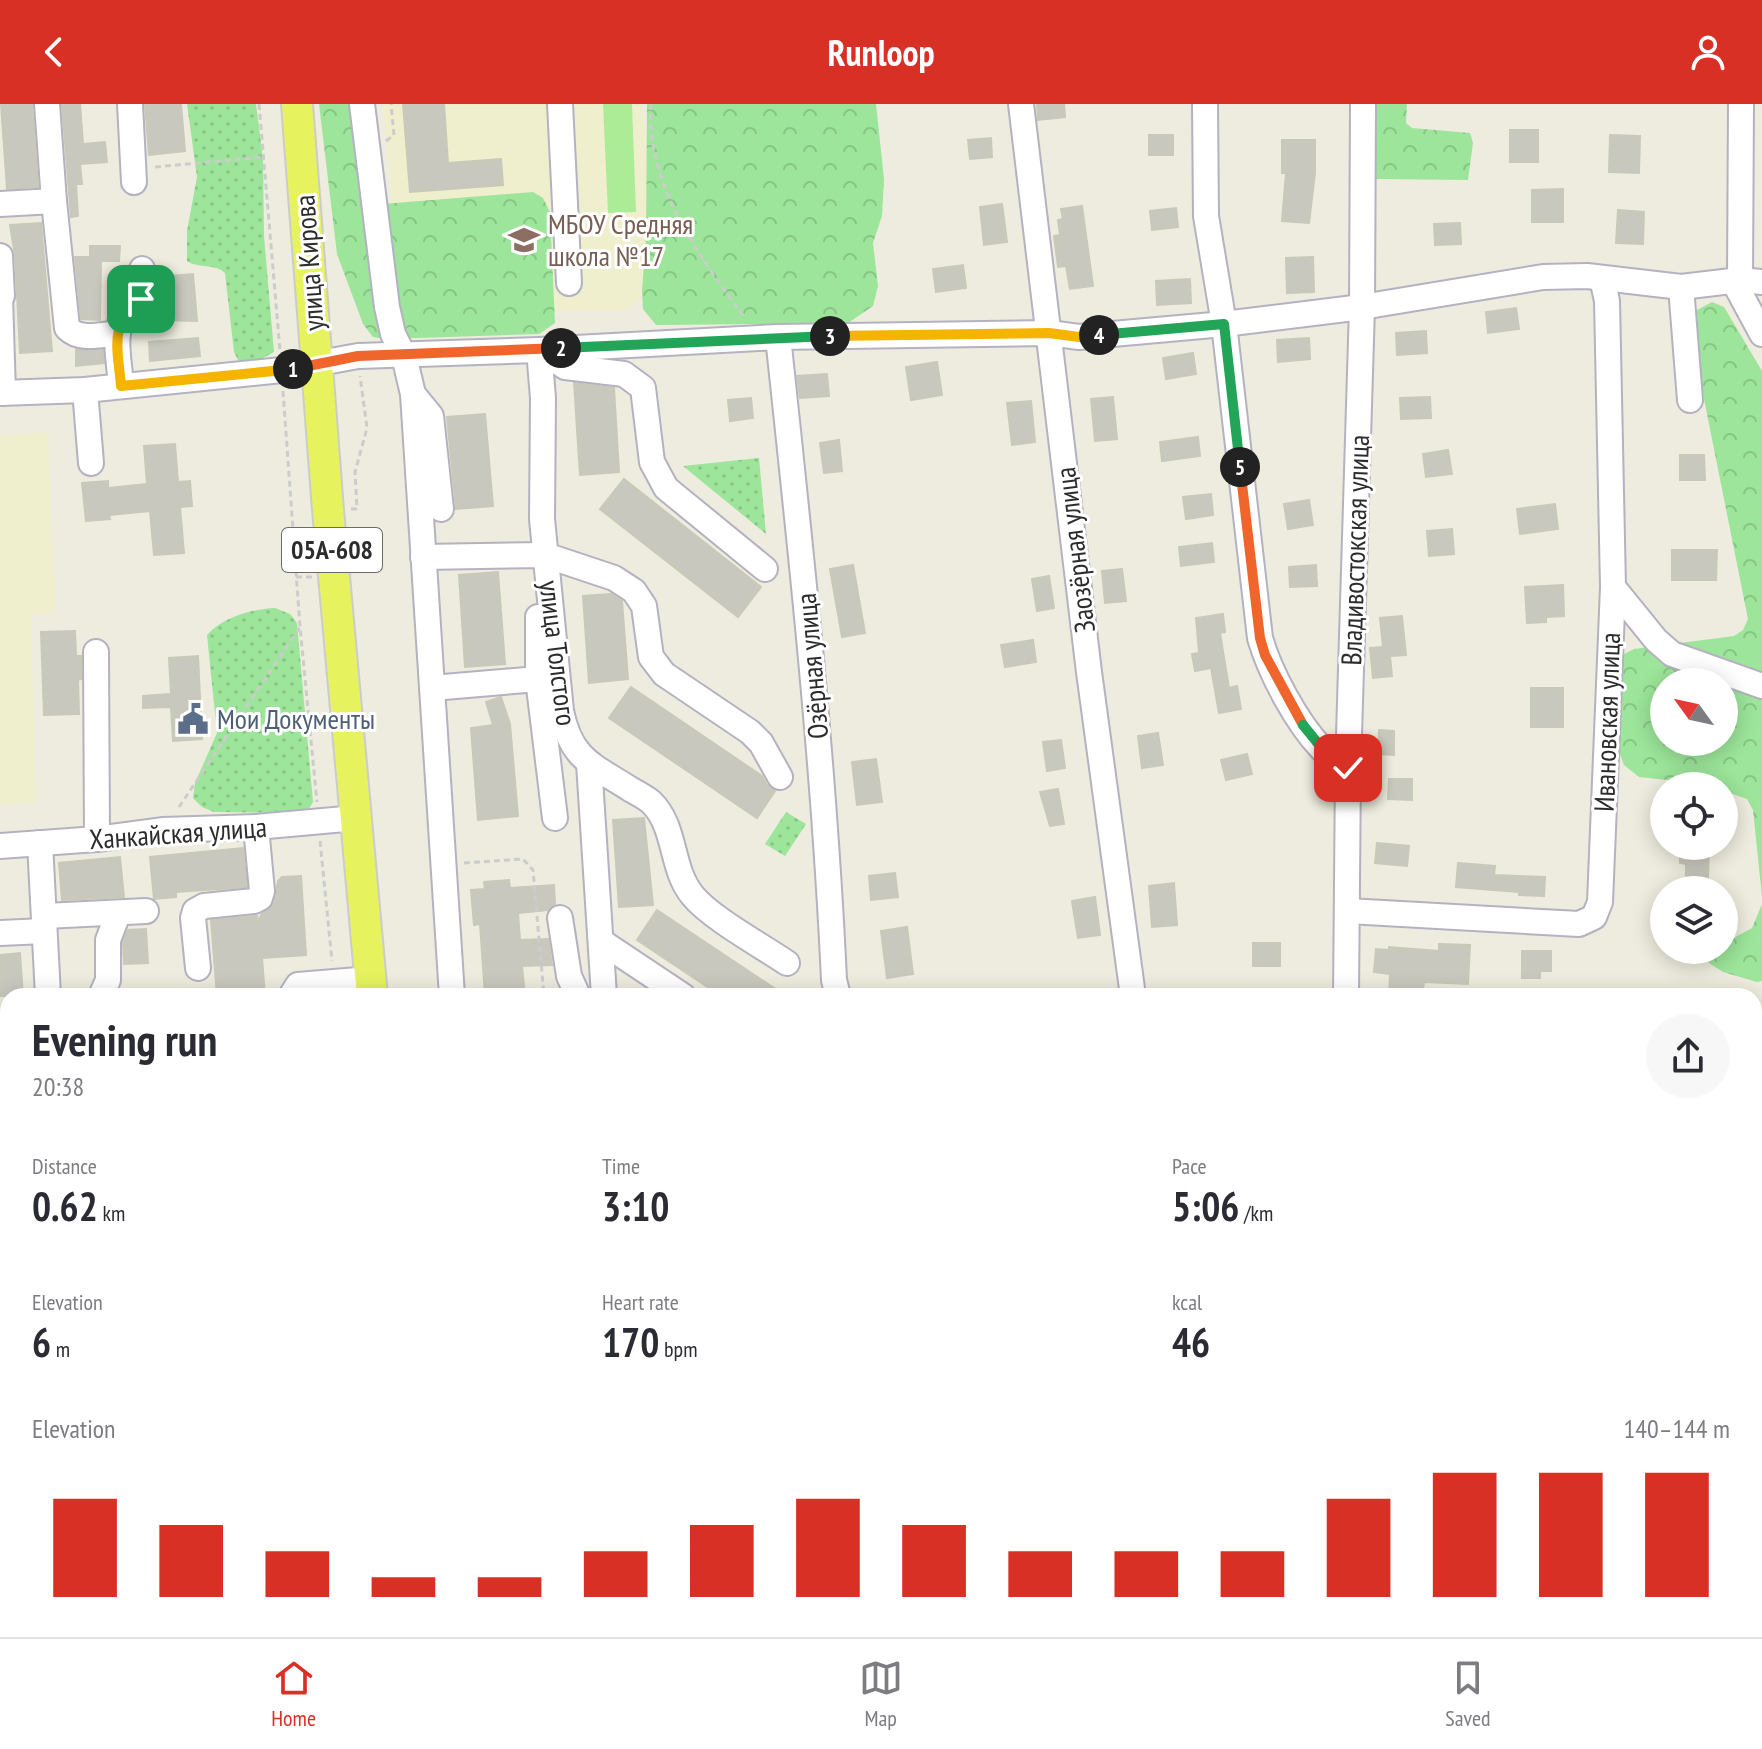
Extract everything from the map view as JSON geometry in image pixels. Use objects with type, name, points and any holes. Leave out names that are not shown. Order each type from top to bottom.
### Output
[{"type":"main road","name":"улица Кирова","points":[[297,104],[371,988]]},
{"type":"street","points":[[50,104],[49,138],[67,328],[73,334],[88,336],[118,333]]},
{"type":"street","points":[[130,104],[135,175]]},
{"type":"street","points":[[362,104],[387,307],[413,394],[451,988]]},
{"type":"street","points":[[560,104],[569,283]]},
{"type":"street","name":"Заозёрная улица","points":[[1021,104],[1089,672],[1132,988]]},
{"type":"street","points":[[1205,104],[1206,216],[1224,324],[1260,638],[1265,655],[1306,731],[1325,752],[1348,768]]},
{"type":"street","name":"Владивостокская улица","points":[[1346,988],[1348,768],[1362,307],[1363,104]]},
{"type":"street","points":[[1741,104],[1745,281],[1762,334]]},
{"type":"street","points":[[0,204],[54,201]]},
{"type":"street","points":[[0,256],[2,393],[85,390],[282,370],[317,366],[358,356],[768,337],[1049,333],[1079,337],[1362,307],[1543,277],[1602,278],[1681,287],[1745,281]]},
{"type":"street","points":[[121,386],[118,333],[121,318],[145,290],[142,269]]},
{"type":"street","name":"Ивановская улица","points":[[1348,911],[1579,924],[1594,917],[1600,902],[1613,587],[1607,301],[1602,278]]},
{"type":"street","points":[[1681,287],[1690,400]]},
{"type":"street","name":"Озёрная улица","points":[[768,337],[814,677],[828,847],[832,988]]},
{"type":"street","points":[[546,349],[565,367],[624,374],[643,388],[652,462],[666,488],[765,569]]},
{"type":"street","name":"улица Толстого","points":[[546,349],[542,519],[545,555],[566,733],[574,749],[589,763],[604,988]]},
{"type":"street","points":[[85,390],[91,463]]},
{"type":"street","points":[[413,394],[431,416],[441,509]]},
{"type":"street","points":[[423,557],[545,555],[614,578],[634,591],[644,606],[651,657],[662,671],[750,732],[761,743],[780,777]]},
{"type":"street","points":[[548,581],[541,582],[538,587],[538,679],[555,818]]},
{"type":"street","points":[[1613,587],[1656,640],[1672,654],[1762,686]]},
{"type":"street","points":[[96,652],[97,839]]},
{"type":"street","points":[[432,688],[538,679]]},
{"type":"street","points":[[589,763],[650,801],[666,821],[681,873],[692,895],[787,963]]},
{"type":"street","name":"Ханкайская улица","points":[[0,846],[97,839],[164,830],[256,827],[356,818]]},
{"type":"street","points":[[198,968],[195,911],[204,906],[260,898],[256,827]]},
{"type":"street","points":[[40,843],[48,988]]},
{"type":"street","points":[[0,933],[44,923],[146,911]]},
{"type":"street","points":[[104,988],[108,980],[108,940],[118,914]]},
{"type":"street","points":[[560,918],[569,976],[574,988]]},
{"type":"street","points":[[602,942],[671,988]]},
{"type":"street","points":[[296,988],[298,985],[334,983],[371,988]]},
{"type":"path","points":[[259,104],[300,627],[334,983]]},
{"type":"path","points":[[651,104],[655,151],[662,182],[708,267],[768,337]]},
{"type":"path","points":[[135,175],[264,157]]},
{"type":"path","points":[[164,830],[300,627]]},
{"type":"path","points":[[443,865],[523,859],[533,870],[543,988]]},
{"type":"shaded area","name":"МБОУ Средняя школа №17","points":[[383,104],[642,104],[656,280],[628,310],[402,314]]},
{"type":"shaded area","points":[[48,432],[55,613],[31,615],[36,803],[0,804],[0,436]]},
{"type":"green space","points":[[187,104],[256,104],[263,159],[264,236],[274,352],[256,362],[238,360],[234,352],[225,273],[187,261],[187,231],[197,177]]},
{"type":"green space","points":[[319,104],[354,104],[370,205],[533,192],[543,198],[550,212],[555,323],[539,334],[373,337],[363,324],[337,254]]},
{"type":"green space","points":[[603,104],[632,104],[636,212],[608,213]]},
{"type":"green space","points":[[647,104],[876,104],[884,179],[882,216],[873,243],[878,286],[873,306],[848,323],[656,325],[643,309],[642,291],[646,236]]},
{"type":"green space","points":[[1374,104],[1407,104],[1406,123],[1412,128],[1470,133],[1473,143],[1468,180],[1377,179],[1370,173]]},
{"type":"green space","points":[[1712,302],[1724,307],[1762,371],[1762,897],[1753,810],[1747,799],[1738,796],[1738,772],[1650,772],[1650,778],[1639,777],[1624,765],[1619,752],[1619,666],[1624,654],[1634,649],[1734,636],[1743,630],[1748,619],[1703,394],[1693,319],[1697,310]]},
{"type":"green space","points":[[759,458],[766,534],[683,466]]},
{"type":"green space","points":[[275,608],[290,614],[297,623],[313,802],[307,812],[298,813],[214,812],[202,807],[193,798],[195,783],[217,733],[207,635],[221,623],[238,615]]},
{"type":"green space","points":[[786,812],[806,824],[785,856],[765,844]]},
{"type":"green space","points":[[1762,904],[1762,981],[1723,972],[1711,964],[1738,964],[1738,936],[1752,928]]},
{"type":"building","points":[[1,104],[32,104],[38,187],[7,189]]},
{"type":"building","points":[[62,104],[80,104],[83,144],[105,142],[107,162],[80,164],[82,184],[76,184],[78,216],[71,217]]},
{"type":"building","points":[[145,104],[181,104],[185,151],[149,155]]},
{"type":"building","points":[[403,104],[444,104],[448,163],[501,159],[503,185],[410,192]]},
{"type":"building","points":[[1037,104],[1064,104],[1065,117],[1038,120]]},
{"type":"building","points":[[1510,130],[1538,130],[1538,162],[1510,162]]},
{"type":"building","points":[[1149,135],[1173,135],[1173,155],[1149,155]]},
{"type":"building","points":[[1610,135],[1640,136],[1639,173],[1609,172]]},
{"type":"building","points":[[991,138],[992,157],[970,159],[968,140]]},
{"type":"building","points":[[1282,140],[1315,140],[1309,223],[1282,221],[1286,173],[1282,173]]},
{"type":"building","points":[[1563,189],[1563,222],[1532,222],[1532,190]]},
{"type":"building","points":[[1002,204],[1007,242],[984,245],[980,207]]},
{"type":"building","points":[[1082,206],[1093,286],[1070,289],[1066,266],[1058,267],[1054,236],[1060,235],[1058,220],[1063,219],[1061,209]]},
{"type":"building","points":[[1176,208],[1178,227],[1152,230],[1150,211]]},
{"type":"building","points":[[1618,210],[1644,212],[1643,244],[1616,243]]},
{"type":"building","points":[[41,223],[52,351],[20,353],[15,255],[10,225]]},
{"type":"building","points":[[1460,223],[1461,244],[1435,245],[1434,224]]},
{"type":"building","points":[[90,246],[120,246],[119,261],[101,261],[100,320],[81,319],[75,257],[90,257]]},
{"type":"building","points":[[1313,257],[1314,292],[1287,293],[1286,258]]},
{"type":"building","points":[[963,265],[966,288],[936,292],[933,269]]},
{"type":"building","points":[[193,274],[197,321],[160,320],[158,277]]},
{"type":"building","points":[[1190,279],[1191,303],[1157,305],[1156,281]]},
{"type":"building","points":[[1516,308],[1519,329],[1488,333],[1486,312]]},
{"type":"building","points":[[1426,331],[1427,353],[1397,355],[1396,333]]},
{"type":"building","points":[[198,338],[200,356],[150,361],[149,342]]},
{"type":"building","points":[[1309,338],[1310,359],[1278,362],[1277,340]]},
{"type":"building","points":[[76,349],[103,350],[104,363],[76,366]]},
{"type":"building","points":[[1193,353],[1196,374],[1166,379],[1163,358]]},
{"type":"building","points":[[937,362],[942,395],[911,400],[906,367]]},
{"type":"building","points":[[827,374],[829,396],[800,398],[797,376]]},
{"type":"building","points":[[574,383],[614,388],[619,472],[580,475]]},
{"type":"building","points":[[1113,397],[1117,439],[1095,441],[1091,399]]},
{"type":"building","points":[[1430,397],[1431,418],[1401,419],[1400,398]]},
{"type":"building","points":[[751,398],[753,418],[730,421],[728,400]]},
{"type":"building","points":[[1031,401],[1035,442],[1012,445],[1007,403]]},
{"type":"building","points":[[485,414],[493,506],[456,509],[447,417]]},
{"type":"building","points":[[1198,437],[1200,456],[1162,461],[1160,442]]},
{"type":"building","points":[[839,440],[842,471],[824,473],[820,443]]},
{"type":"building","points":[[175,444],[178,482],[190,481],[192,506],[180,507],[184,553],[154,555],[150,511],[86,521],[82,483],[108,481],[108,488],[147,484],[144,446]]},
{"type":"building","points":[[1448,450],[1452,474],[1426,477],[1423,454]]},
{"type":"building","points":[[1680,455],[1704,455],[1705,480],[1680,480]]},
{"type":"building","points":[[624,479],[761,587],[738,617],[600,509]]},
{"type":"building","points":[[1211,494],[1213,515],[1186,519],[1183,497]]},
{"type":"building","points":[[1309,500],[1313,525],[1288,529],[1284,504]]},
{"type":"building","points":[[1555,504],[1558,529],[1520,534],[1517,509]]},
{"type":"building","points":[[1452,529],[1454,554],[1429,556],[1427,531]]},
{"type":"building","points":[[1212,543],[1214,562],[1181,566],[1179,547]]},
{"type":"building","points":[[1672,550],[1717,550],[1716,580],[1672,580]]},
{"type":"building","points":[[853,565],[865,633],[842,637],[830,569]]},
{"type":"building","points":[[1316,565],[1317,586],[1290,587],[1289,567]]},
{"type":"building","points":[[1122,569],[1126,601],[1105,603],[1102,571]]},
{"type":"building","points":[[498,572],[505,664],[465,667],[459,575]]},
{"type":"building","points":[[1049,576],[1054,608],[1037,611],[1032,579]]},
{"type":"building","points":[[1563,585],[1564,616],[1546,617],[1546,622],[1527,623],[1525,587]]},
{"type":"building","points":[[611,594],[622,601],[628,679],[589,683],[583,596]]},
{"type":"building","points":[[1223,614],[1225,632],[1220,633],[1229,688],[1237,686],[1241,709],[1219,713],[1211,668],[1195,671],[1192,654],[1199,653],[1196,618]]},
{"type":"building","points":[[1402,616],[1406,655],[1390,656],[1392,676],[1373,678],[1370,648],[1383,647],[1380,618]]},
{"type":"building","points":[[75,631],[76,656],[81,656],[79,714],[44,715],[41,632]]},
{"type":"building","points":[[1033,640],[1036,662],[1005,667],[1001,645]]},
{"type":"building","points":[[198,656],[202,739],[173,741],[171,707],[143,708],[143,696],[171,694],[169,658]]},
{"type":"building","points":[[631,687],[762,776],[775,791],[757,818],[609,718]]},
{"type":"building","points":[[1531,688],[1563,688],[1563,727],[1531,727]]},
{"type":"building","points":[[501,697],[510,724],[518,816],[478,820],[471,728],[493,725],[486,702]]},
{"type":"building","points":[[1379,730],[1394,731],[1394,755],[1378,754]]},
{"type":"building","points":[[1158,733],[1163,765],[1142,768],[1138,736]]},
{"type":"building","points":[[1061,740],[1065,768],[1047,771],[1043,742]]},
{"type":"building","points":[[1247,754],[1252,774],[1226,780],[1221,760]]},
{"type":"building","points":[[876,759],[882,802],[857,805],[852,762]]},
{"type":"building","points":[[1389,779],[1412,779],[1412,800],[1388,799]]},
{"type":"building","points":[[1058,789],[1064,824],[1050,826],[1040,792]]},
{"type":"building","points":[[644,818],[653,905],[619,907],[613,820]]},
{"type":"building","points":[[1377,843],[1409,846],[1407,866],[1375,863]]},
{"type":"building","points":[[243,848],[247,887],[176,892],[176,897],[154,899],[150,857]]},
{"type":"building","points":[[120,857],[124,897],[62,900],[59,863]]},
{"type":"building","points":[[1680,860],[1709,860],[1708,876],[1686,876],[1686,864],[1680,863]]},
{"type":"building","points":[[1458,863],[1495,866],[1494,875],[1545,877],[1544,896],[1456,887]]},
{"type":"building","points":[[895,873],[898,897],[871,900],[869,876]]},
{"type":"building","points":[[301,876],[306,955],[262,958],[264,988],[216,988],[211,920],[257,916],[257,922],[274,903],[278,881],[282,877]]},
{"type":"building","points":[[509,880],[510,888],[554,885],[555,904],[548,910],[518,913],[520,940],[548,939],[552,965],[522,966],[524,988],[484,988],[480,924],[474,925],[471,890],[485,889],[484,882]]},
{"type":"building","points":[[1174,883],[1177,925],[1152,927],[1149,886]]},
{"type":"building","points":[[1095,897],[1100,935],[1078,938],[1072,901]]},
{"type":"building","points":[[657,910],[774,988],[709,988],[637,940]]},
{"type":"building","points":[[907,927],[913,974],[887,978],[881,931]]},
{"type":"building","points":[[146,929],[148,963],[124,964],[123,942],[128,930]]},
{"type":"building","points":[[1253,943],[1280,943],[1280,966],[1253,966]]},
{"type":"building","points":[[1439,944],[1470,945],[1468,984],[1424,982],[1423,988],[1389,988],[1390,974],[1374,972],[1376,949],[1389,950],[1389,947],[1439,951]]},
{"type":"building","points":[[1522,951],[1551,951],[1551,971],[1540,971],[1540,978],[1522,978]]},
{"type":"building","points":[[20,953],[22,988],[0,988],[0,955]]},
{"type":"place","name":"МБОУ Средняя школа №17","points":[[524,240]]},
{"type":"place","name":"Мои Документы","points":[[193,719]]},
{"type":"route","points":[[141,299],[126,311],[119,324],[121,386],[317,366],[358,356],[778,337],[1049,333],[1079,337],[1224,324],[1260,638],[1265,655],[1306,731],[1325,752],[1348,768]]}]
